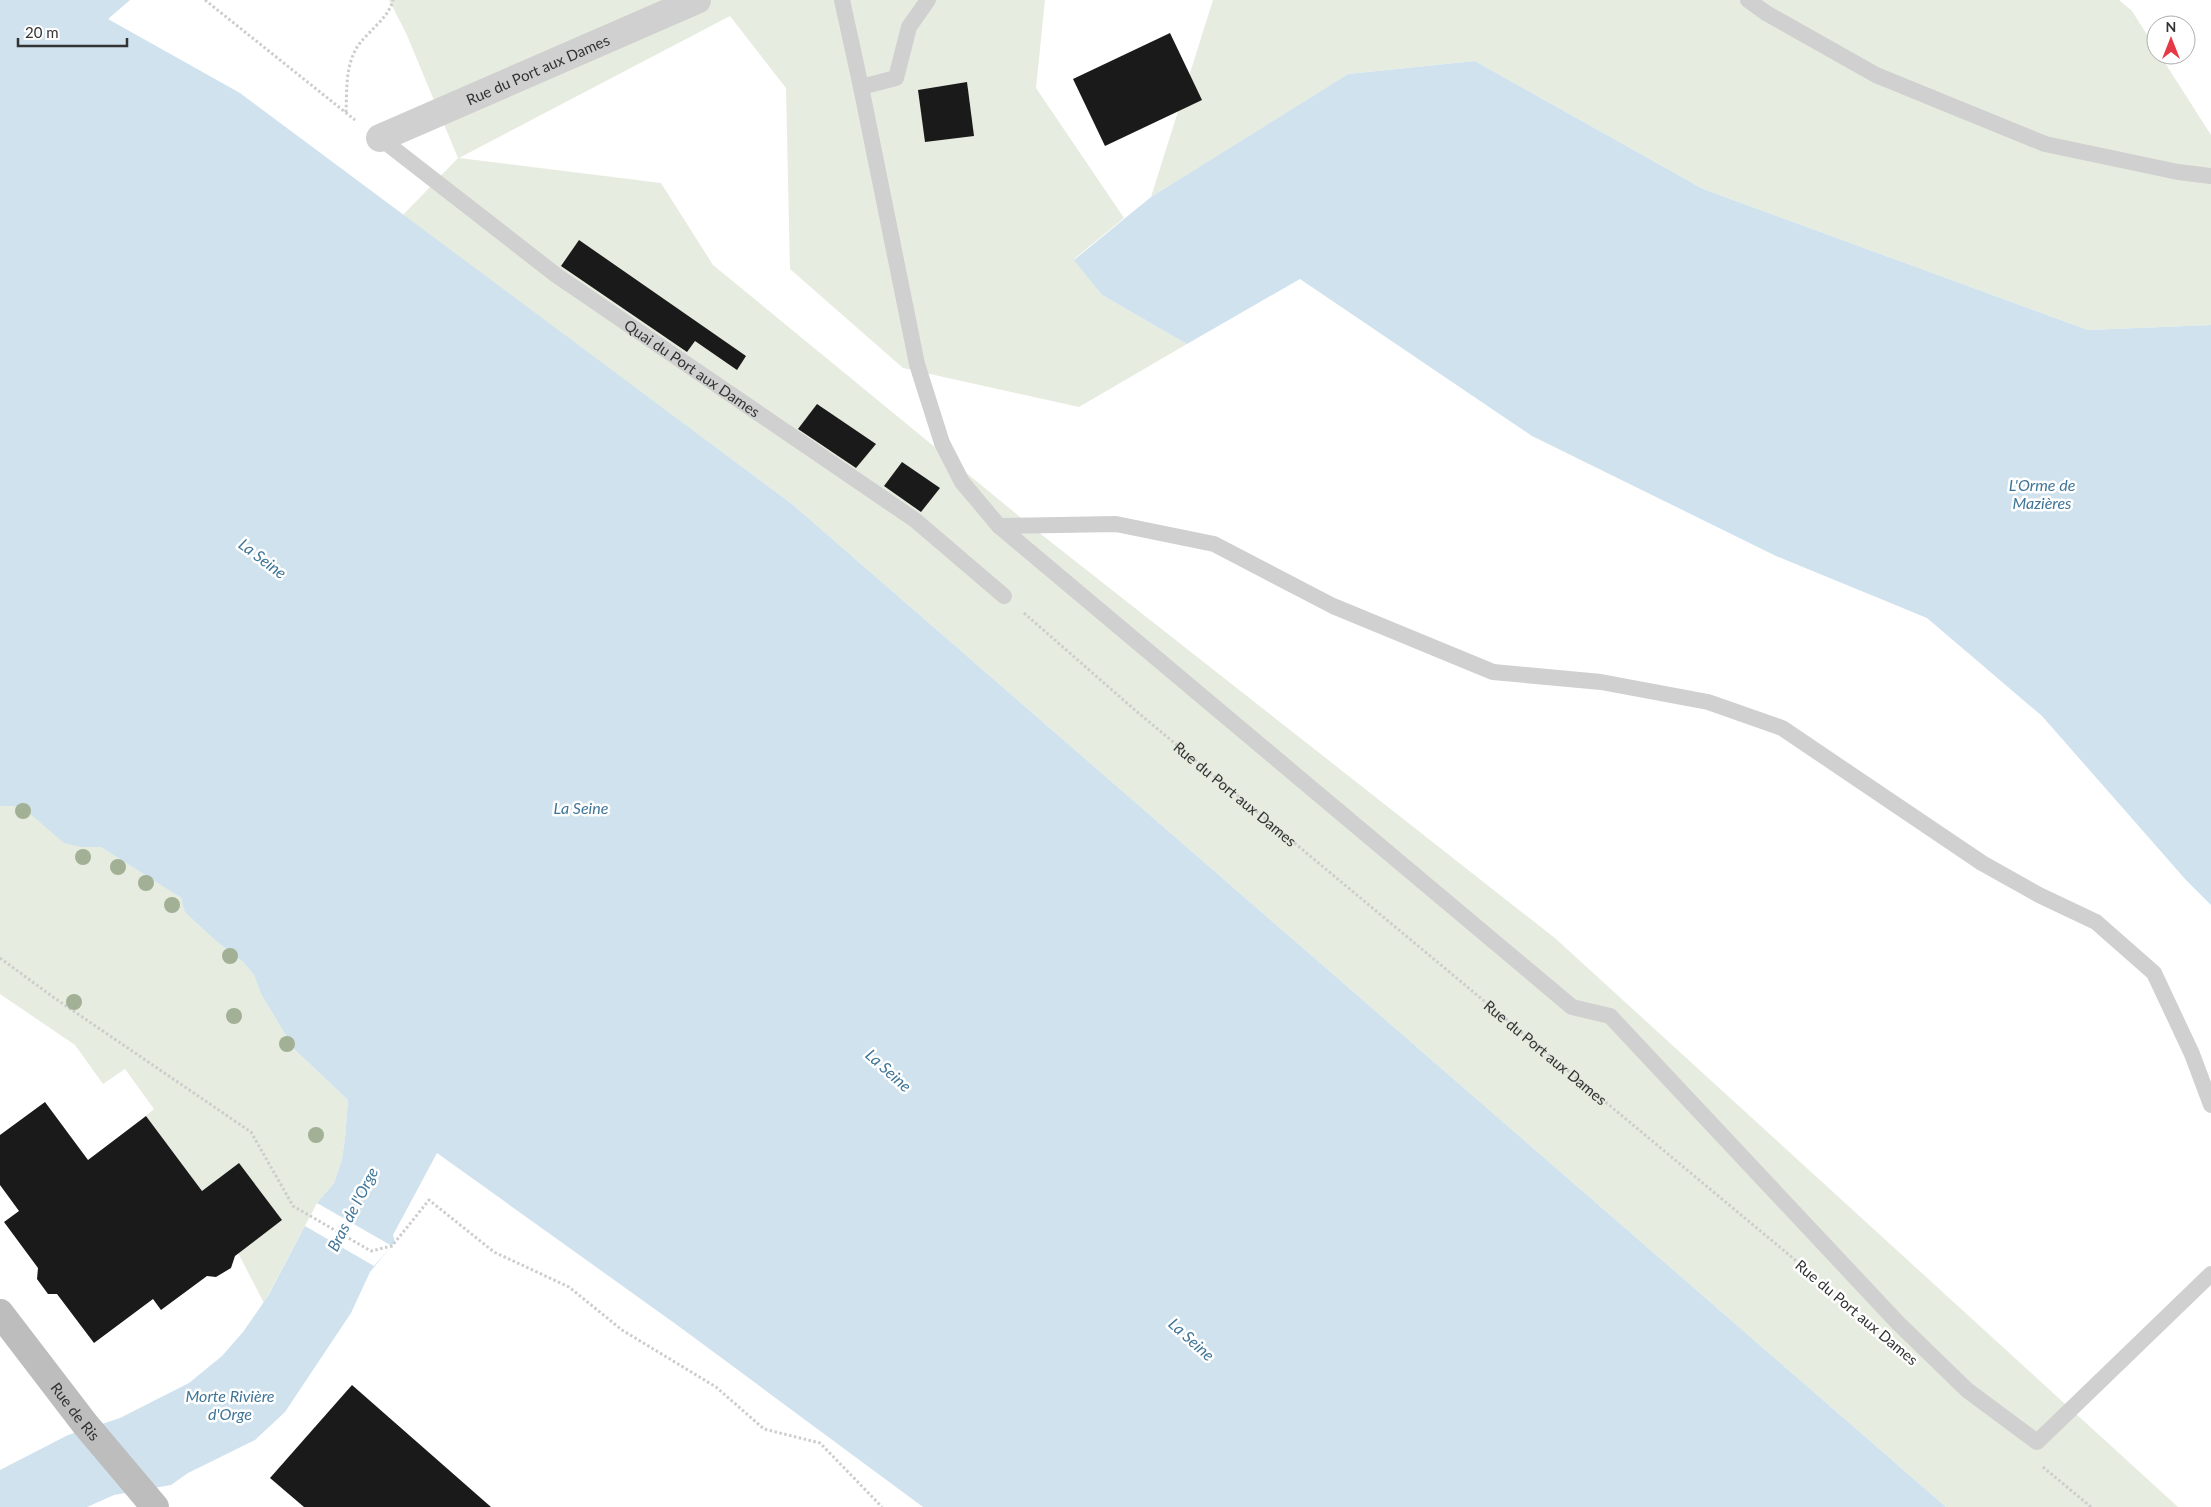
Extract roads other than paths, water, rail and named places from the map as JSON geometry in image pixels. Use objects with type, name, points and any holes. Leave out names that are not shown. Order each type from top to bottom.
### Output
[{"type":"main road","name":"Rue de Ris","points":[[0,1313],[84,1424],[155,1507]]},
{"type":"street","name":"Rue du Port aux Dames","points":[[380,138],[697,0]]},
{"type":"lane","points":[[842,0],[862,87],[922,381],[942,443],[962,482],[999,526],[1572,1007],[1610,1016],[1898,1323],[1967,1390],[2037,1442],[2211,1274]]},
{"type":"lane","points":[[862,87],[896,78],[909,26],[928,0]]},
{"type":"lane","points":[[1748,0],[1876,75],[2045,144],[2178,172],[2211,176]]},
{"type":"lane","name":"Quai du Port aux Dames","points":[[380,138],[556,276],[915,520],[1004,596]]},
{"type":"lane","points":[[999,526],[1116,524],[1214,544],[1333,606],[1493,672],[1601,682],[1708,702],[1782,728],[1982,863],[2039,895],[2096,922],[2147,966],[2154,973],[2192,1054],[2211,1105]]},
{"type":"water","name":"La Seine","points":[[0,0],[130,0],[108,19],[240,93],[792,504],[1946,1507],[923,1507],[677,1325],[437,1153],[393,1235],[395,1242],[370,1272],[351,1313],[285,1412],[255,1440],[188,1473],[171,1485],[114,1495],[87,1507],[0,1507],[0,1470],[68,1435],[120,1418],[189,1383],[222,1356],[243,1332],[268,1296],[317,1203],[334,1183],[342,1159],[348,1100],[294,1049],[261,994],[254,975],[243,962],[216,941],[185,912],[181,898],[101,847],[81,847],[64,843],[21,806],[0,806]]},
{"type":"water","name":"L'Orme de Mazières","points":[[1475,61],[1703,189],[2088,330],[2211,325],[2211,905],[2186,880],[2042,716],[1927,618],[1776,556],[1532,436],[1300,279],[1187,344],[1102,295],[1074,260],[1151,197],[1348,74]]},
{"type":"water label","name":"Bras de l'Orge","points":[[352,1209]]},
{"type":"water label","name":"Morte Rivière d'Orge","points":[[230,1404]]}]
